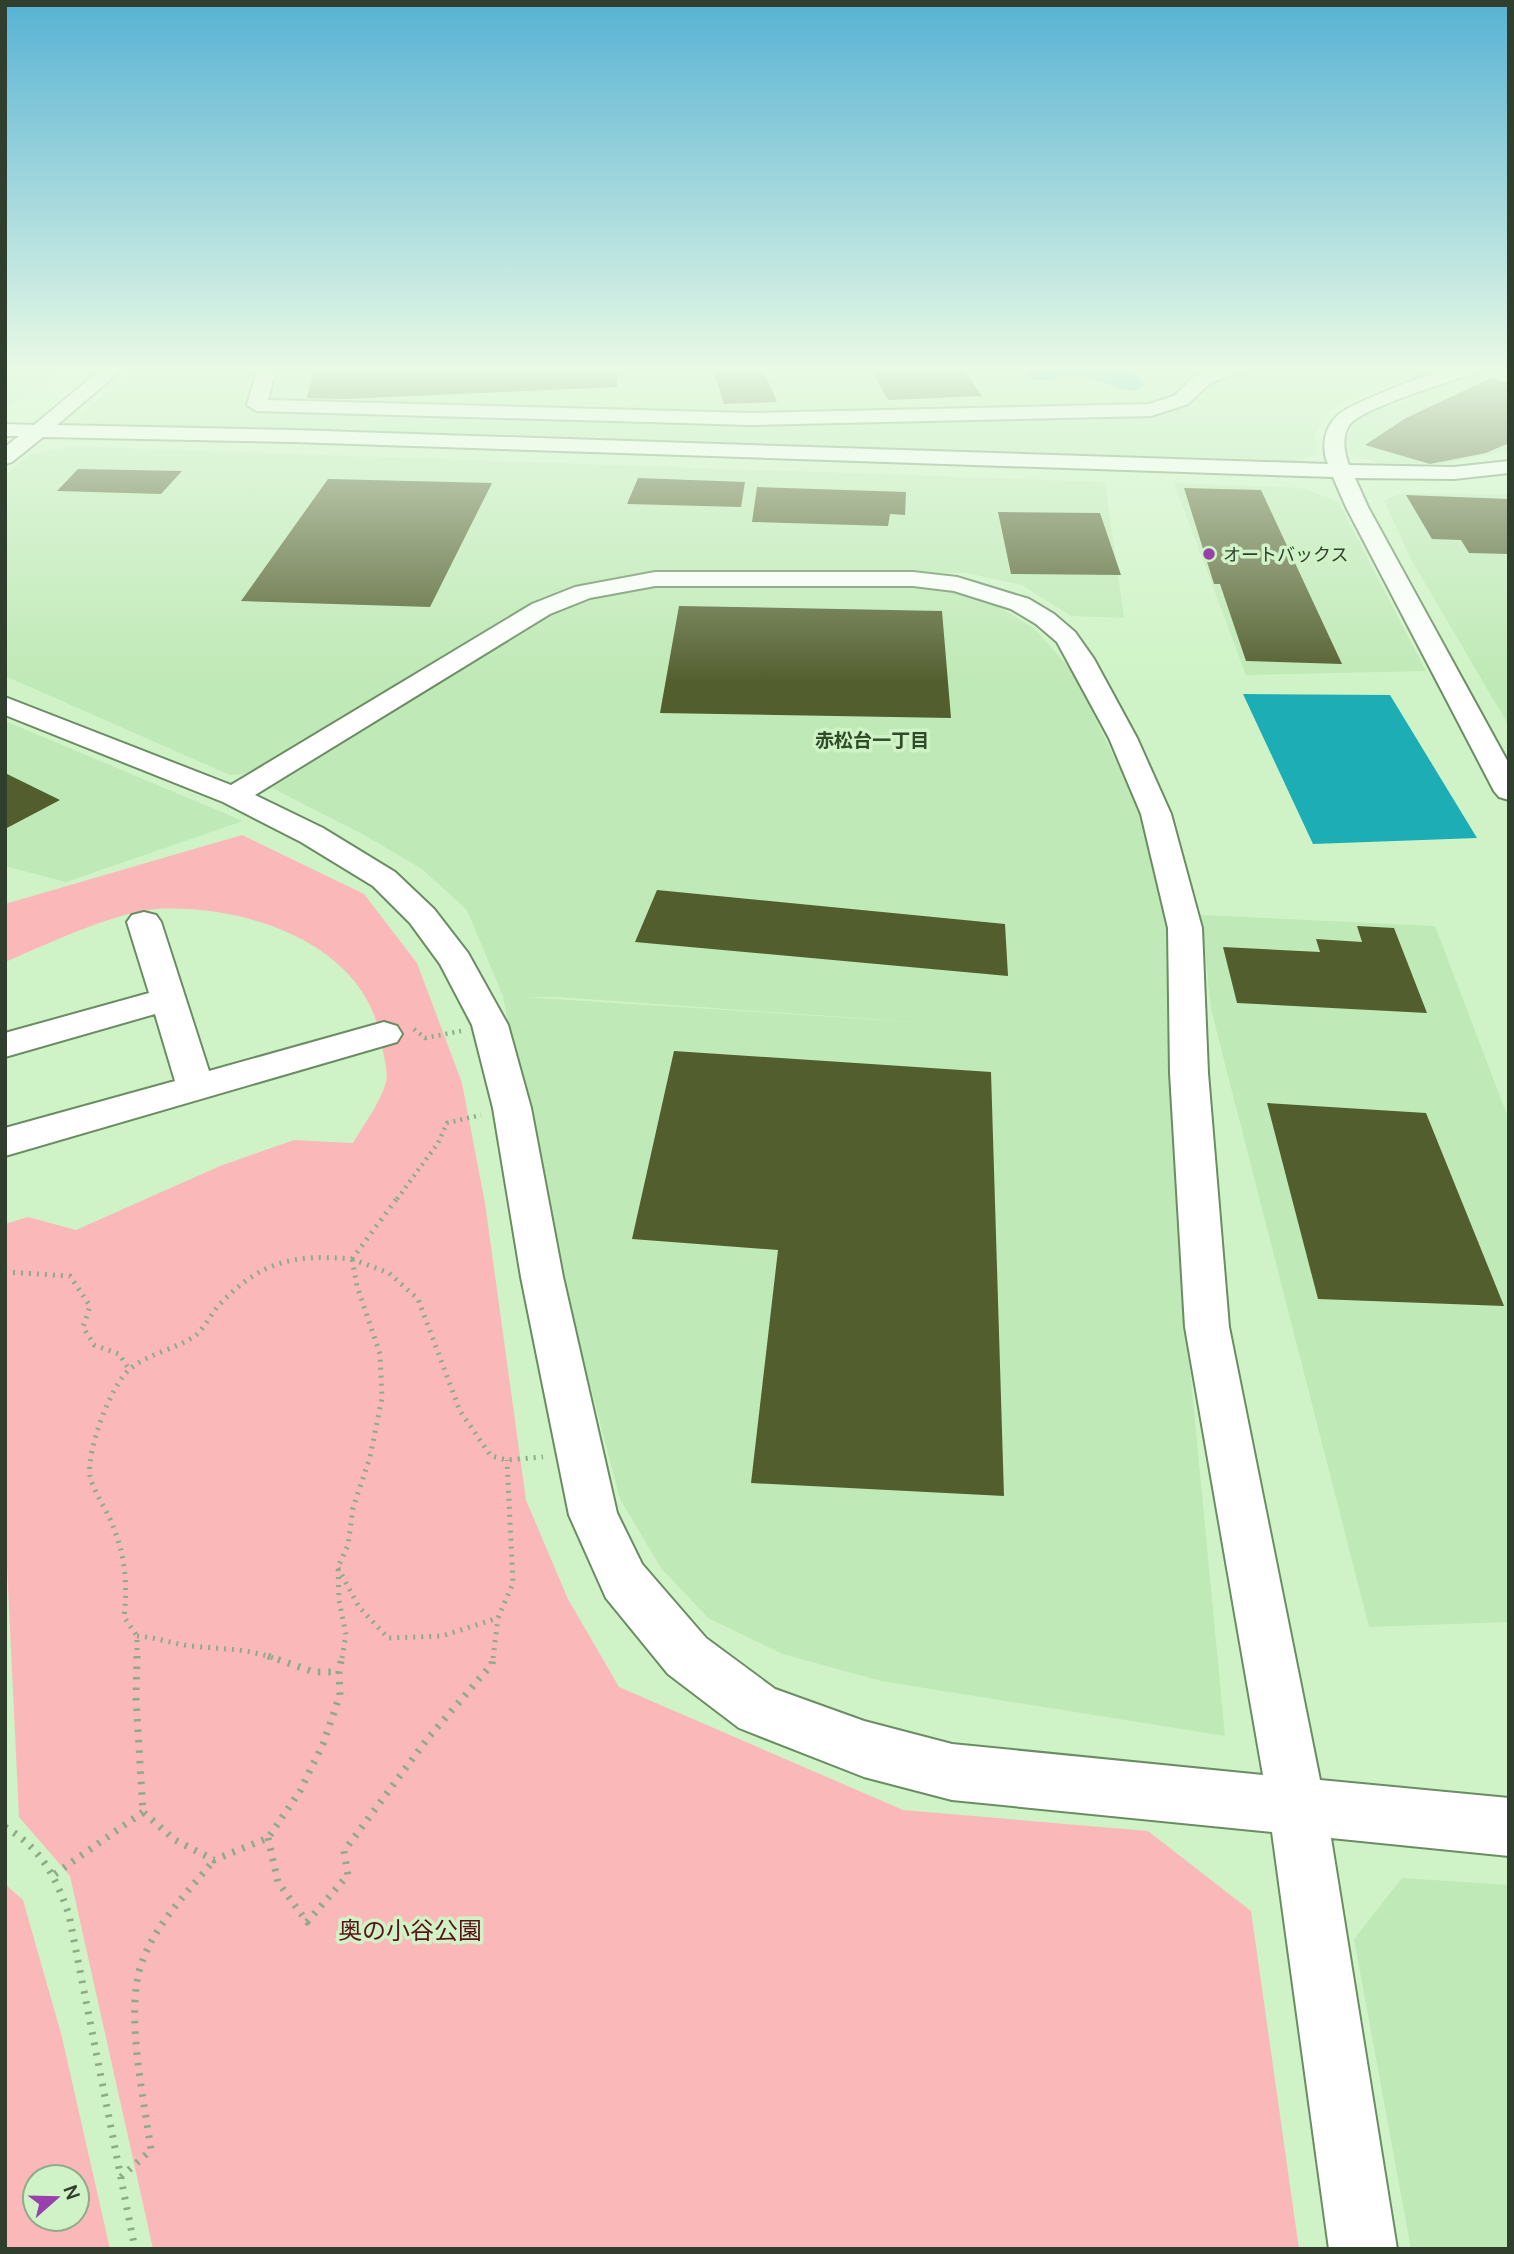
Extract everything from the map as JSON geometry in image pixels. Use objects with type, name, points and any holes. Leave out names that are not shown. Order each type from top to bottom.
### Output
[{"type":"street","points":[[1214,472],[1343,476],[1447,483],[1509,480]]},
{"type":"street","points":[[1341,472],[1509,791]]},
{"type":"street","points":[[1343,476],[1461,472]]},
{"type":"street","points":[[233,796],[541,609],[584,592],[619,583],[691,578],[913,579],[957,584],[1020,604],[1045,619],[1066,637],[1081,659],[1123,738],[1156,814],[1185,928],[1189,1073],[1207,1327],[1297,1805],[1363,2249]]},
{"type":"street","points":[[5,705],[233,796],[312,835],[384,879],[422,916],[456,961],[490,1025],[512,1108],[593,1515],[624,1581],[687,1656],[758,1709],[864,1749],[952,1772],[1509,1827]]},
{"type":"street","points":[[144,922],[195,1086]]},
{"type":"street","points":[[5,1045],[168,999]]},
{"type":"street","points":[[5,1142],[384,1034]]},
{"type":"path","points":[[384,1034],[387,1017],[400,1015],[425,1038],[490,1025]]},
{"type":"path","points":[[121,2178],[151,2150],[135,2009],[141,1963],[168,1918],[214,1860],[268,1838],[300,1791],[323,1744],[340,1695],[340,1672],[346,1634],[339,1600],[338,1567],[348,1545],[353,1508],[370,1457],[382,1398],[380,1354],[357,1286],[352,1259],[438,1143],[447,1123],[512,1108]]},
{"type":"path","points":[[214,1860],[194,1853],[163,1833],[142,1812],[135,1698],[137,1636],[124,1617],[128,1582],[115,1530],[90,1475],[94,1437],[110,1399],[130,1369],[197,1334],[218,1306],[249,1278],[278,1262],[318,1255],[352,1259],[389,1273],[418,1299],[460,1411],[491,1456],[507,1460],[579,1453]]},
{"type":"path","points":[[5,1272],[70,1276],[90,1306],[83,1327],[93,1345],[119,1354],[130,1369]]},
{"type":"path","points":[[268,1838],[278,1882],[307,1922],[348,1875],[344,1851],[350,1842],[428,1738],[492,1664],[498,1618],[513,1583],[507,1460]]},
{"type":"path","points":[[338,1567],[359,1607],[388,1638],[442,1636],[498,1618]]},
{"type":"path","points":[[137,1636],[155,1637],[188,1646],[251,1650],[314,1672],[340,1672]]},
{"type":"path","points":[[55,1874],[142,1812]]},
{"type":"path","points":[[5,1827],[24,1836],[55,1874],[69,1916],[135,2249]]},
{"type":"shaded area","points":[[9,472],[823,472],[1105,482],[1124,618],[1071,616],[1022,585],[967,573],[685,571],[635,575],[580,586],[535,601],[254,773],[230,775],[5,676],[5,476]]},
{"type":"shaded area","points":[[1174,483],[1302,488],[1338,501],[1426,671],[1246,675]]},
{"type":"shaded area","points":[[1400,493],[1509,494],[1509,726],[1412,561],[1384,501]]},
{"type":"shaded area","points":[[874,585],[950,591],[992,603],[1034,628],[1072,671],[1152,839],[1169,930],[1169,1040],[1177,1232],[1225,1736],[881,1681],[783,1654],[708,1618],[661,1568],[620,1499],[525,1116],[503,996],[467,910],[422,869],[366,836],[272,788],[534,621],[566,605],[639,587]],"holes":[[[522,997],[557,997],[959,1025]]]},
{"type":"shaded area","points":[[5,721],[243,821],[66,882],[5,866]]},
{"type":"shaded area","points":[[1201,915],[1435,926],[1509,1120],[1509,1622],[1369,1627],[1211,1009]]},
{"type":"shaded area","points":[[1402,1878],[1509,1885],[1509,2249],[1411,2249],[1354,1939]]},
{"type":"green space","name":"奥の小谷公園","points":[[242,835],[364,894],[417,963],[462,1083],[485,1203],[526,1500],[568,1599],[619,1687],[903,1810],[1148,1831],[1251,1911],[1299,2249],[153,2249],[70,1876],[19,1817],[5,1524],[5,1224],[28,1217],[76,1230],[220,1166],[294,1140],[353,1143],[380,1097],[387,1072],[381,1040],[370,1006],[351,977],[326,954],[295,936],[261,922],[226,914],[190,909],[156,909],[139,911],[101,923],[5,962],[5,904]]},
{"type":"green space","points":[[5,1884],[23,1900],[62,2037],[91,2163],[21,2163],[21,2233],[91,2233],[91,2165],[110,2249],[5,2249]]},
{"type":"water","points":[[1243,694],[1390,695],[1477,838],[1313,844]]},
{"type":"building","points":[[75,472],[181,472],[161,494],[57,491]]},
{"type":"building","points":[[638,478],[745,482],[741,507],[627,504]]},
{"type":"building","points":[[328,479],[492,483],[430,607],[241,601]]},
{"type":"building","points":[[757,487],[906,492],[905,515],[890,514],[888,526],[752,522]]},
{"type":"building","points":[[1184,488],[1261,490],[1342,664],[1246,661],[1220,584],[1214,584]]},
{"type":"building","points":[[1406,495],[1509,499],[1509,554],[1469,553],[1461,540],[1432,539]]},
{"type":"building","points":[[998,512],[1100,513],[1121,575],[1011,574]]},
{"type":"building","points":[[679,606],[942,611],[951,718],[660,713]]},
{"type":"building","points":[[5,773],[60,800],[5,829]]},
{"type":"building","points":[[657,890],[1005,924],[1008,976],[635,942]]},
{"type":"building","points":[[1357,926],[1394,928],[1427,1013],[1237,1003],[1223,947],[1320,952],[1316,939],[1362,942]]},
{"type":"building","points":[[674,1051],[991,1072],[1004,1496],[751,1483],[778,1250],[632,1239]]},
{"type":"building","points":[[1267,1103],[1426,1113],[1504,1306],[1318,1299]]},
{"type":"place","name":"オートバックス","points":[[1209,554]]},
{"type":"district","name":"赤松台一丁目","points":[[872,740]]}]
